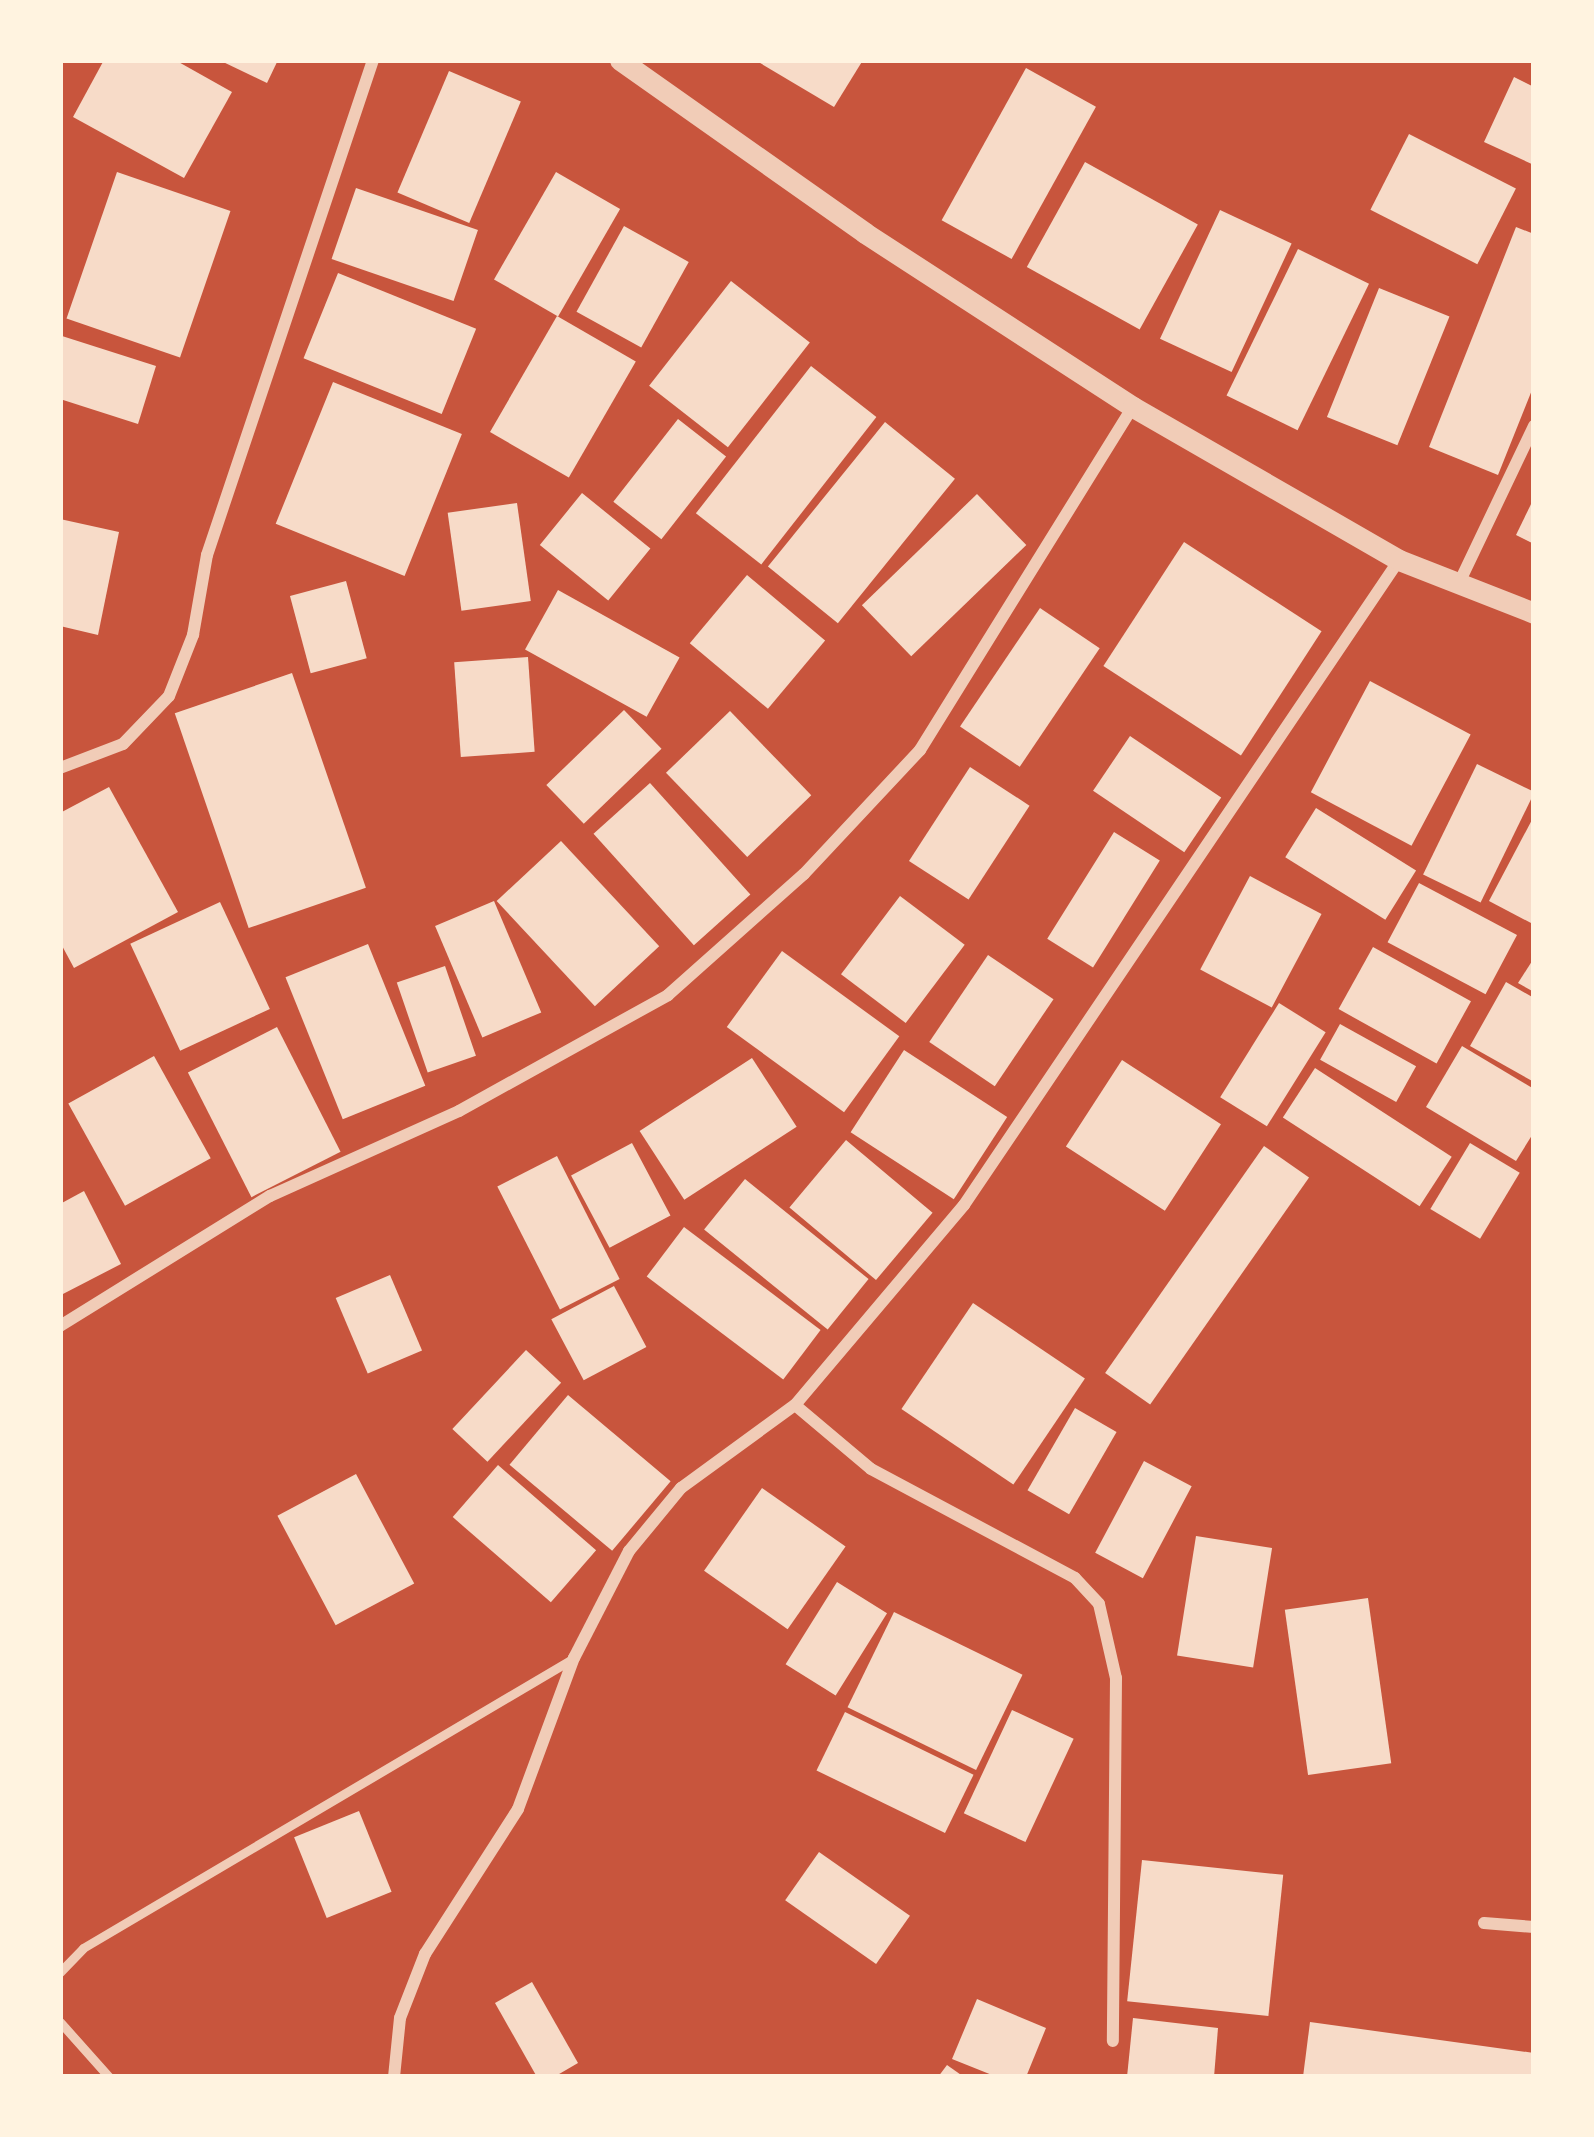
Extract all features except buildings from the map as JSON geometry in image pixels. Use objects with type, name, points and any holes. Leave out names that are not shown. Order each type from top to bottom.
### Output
[{"type":"street","points":[[60,768],[123,744],[169,696],[194,635],[207,555],[373,60]]},
{"type":"street","points":[[620,60],[865,233],[1133,407],[1399,560],[1460,580],[1534,613]]},
{"type":"street","points":[[60,1327],[270,1196],[459,1111],[668,995],[804,874],[920,750],[1133,407]]},
{"type":"street","points":[[1460,580],[1534,426]]},
{"type":"street","points":[[394,2077],[400,2018],[424,1954],[518,1809],[574,1658],[629,1551],[681,1488],[795,1406],[964,1205],[1399,560]]},
{"type":"street","points":[[795,1406],[871,1469],[1075,1578],[1099,1604],[1116,1678],[1113,2041]]},
{"type":"street","points":[[1484,1923],[1534,1927]]},
{"type":"lane","points":[[60,1972],[83,1948],[574,1658]]},
{"type":"lane","points":[[60,2022],[109,2077]]}]
